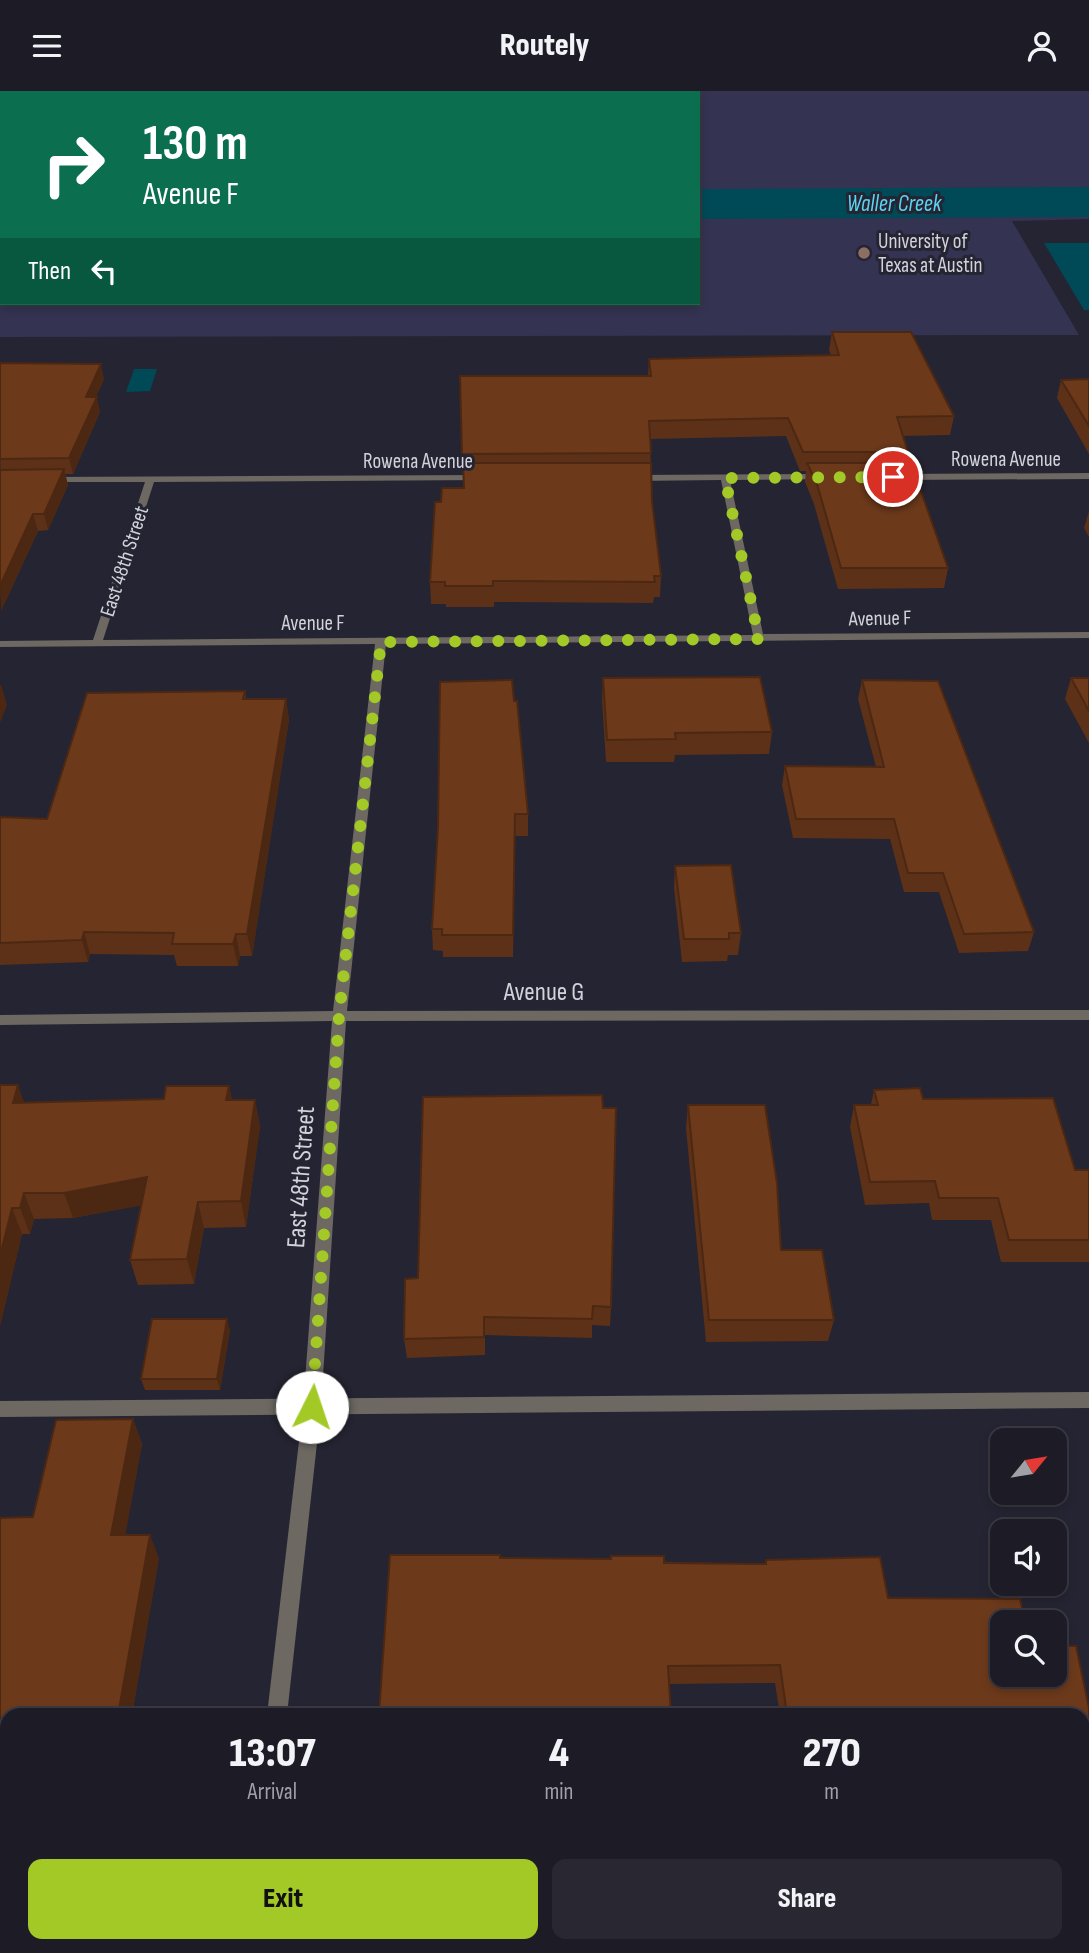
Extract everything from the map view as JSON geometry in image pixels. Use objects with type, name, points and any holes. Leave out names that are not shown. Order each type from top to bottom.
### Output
[{"type":"street","name":"Rowena Avenue","points":[[879,477],[1089,476]]},
{"type":"street","points":[[629,478],[837,477]]},
{"type":"street","name":"Rowena Avenue","points":[[41,479],[492,478]]},
{"type":"street","points":[[725,478],[759,639]]},
{"type":"street","name":"East 48th Street","points":[[97,643],[150,479]]},
{"type":"street","name":"Avenue F","points":[[0,644],[1089,635]]},
{"type":"street","name":"East 48th Street","points":[[278,1708],[312,1407],[339,1016],[381,642]]},
{"type":"street","name":"Avenue G","points":[[0,1020],[339,1016],[1089,1015]]},
{"type":"street","points":[[0,1409],[1089,1400]]},
{"type":"shaded area","name":"University of Texas at Austin","points":[[700,91],[1089,91],[1089,219],[1012,221],[1079,335],[0,337],[0,305],[700,305]]},
{"type":"water","points":[[1044,243],[1089,243],[1089,310],[1084,310]]},
{"type":"water","points":[[134,369],[157,369],[150,391],[126,392]]},
{"type":"building","points":[[832,332],[911,332],[954,416],[897,417],[908,452],[803,452],[788,418],[649,421],[651,453],[462,454],[460,376],[651,376],[649,359],[839,355]]},
{"type":"building","points":[[0,363],[101,364],[86,397],[97,397],[69,458],[0,459]]},
{"type":"building","points":[[1089,379],[1089,426],[1061,380]]},
{"type":"building","points":[[463,463],[651,463],[652,501],[661,576],[654,576],[655,582],[493,581],[493,586],[445,586],[445,582],[430,582],[435,502],[441,502],[442,488],[464,488]]},
{"type":"building","points":[[807,463],[911,463],[948,568],[841,568],[817,484]]},
{"type":"building","points":[[64,469],[44,514],[33,514],[0,586],[0,470]]},
{"type":"building","points":[[760,677],[772,732],[675,733],[676,739],[607,740],[603,678]]},
{"type":"building","points":[[1071,678],[1089,678],[1089,711]]},
{"type":"building","points":[[512,680],[514,701],[517,701],[528,814],[515,814],[513,935],[442,935],[442,929],[432,929],[438,827],[440,682]]},
{"type":"building","points":[[862,680],[938,681],[1034,932],[964,934],[943,873],[908,873],[894,819],[796,819],[785,766],[884,767]]},
{"type":"building","points":[[245,691],[243,699],[286,699],[247,934],[236,934],[233,944],[172,944],[174,933],[84,932],[82,940],[0,943],[0,817],[47,819],[87,693]]},
{"type":"building","points":[[731,865],[741,933],[729,933],[729,939],[684,939],[675,866]]},
{"type":"building","points":[[0,1085],[18,1085],[13,1103],[164,1099],[166,1086],[229,1086],[226,1100],[255,1100],[241,1201],[198,1202],[187,1259],[130,1260],[147,1177],[64,1193],[24,1193],[20,1208],[12,1208],[0,1256]]},
{"type":"building","points":[[920,1088],[923,1099],[1053,1098],[1075,1170],[1089,1170],[1089,1240],[1009,1240],[998,1198],[939,1198],[935,1181],[870,1182],[854,1105],[878,1105],[874,1090]]},
{"type":"building","points":[[602,1095],[603,1108],[616,1108],[611,1307],[593,1306],[592,1319],[484,1317],[484,1337],[404,1339],[405,1279],[418,1278],[423,1097]]},
{"type":"building","points":[[688,1105],[765,1105],[777,1183],[781,1250],[822,1250],[834,1320],[709,1320]]},
{"type":"building","points":[[152,1319],[227,1319],[217,1379],[141,1379]]},
{"type":"building","points":[[133,1419],[111,1535],[150,1535],[119,1708],[0,1708],[0,1518],[33,1517],[56,1420]]},
{"type":"building","points":[[390,1555],[611,1559],[611,1556],[664,1556],[664,1563],[766,1564],[766,1560],[880,1557],[888,1598],[1020,1599],[1022,1610],[990,1610],[990,1687],[1067,1687],[1067,1646],[1076,1646],[1089,1708],[786,1708],[780,1665],[668,1666],[671,1708],[379,1708]]},
{"type":"waterway","name":"Waller Creek","points":[[700,204],[1089,202]]},
{"type":"place","name":"University of Texas at Austin","points":[[864,253]]},
{"type":"route","points":[[312,1407],[339,1016],[381,642],[759,639],[725,478],[893,477]]}]
